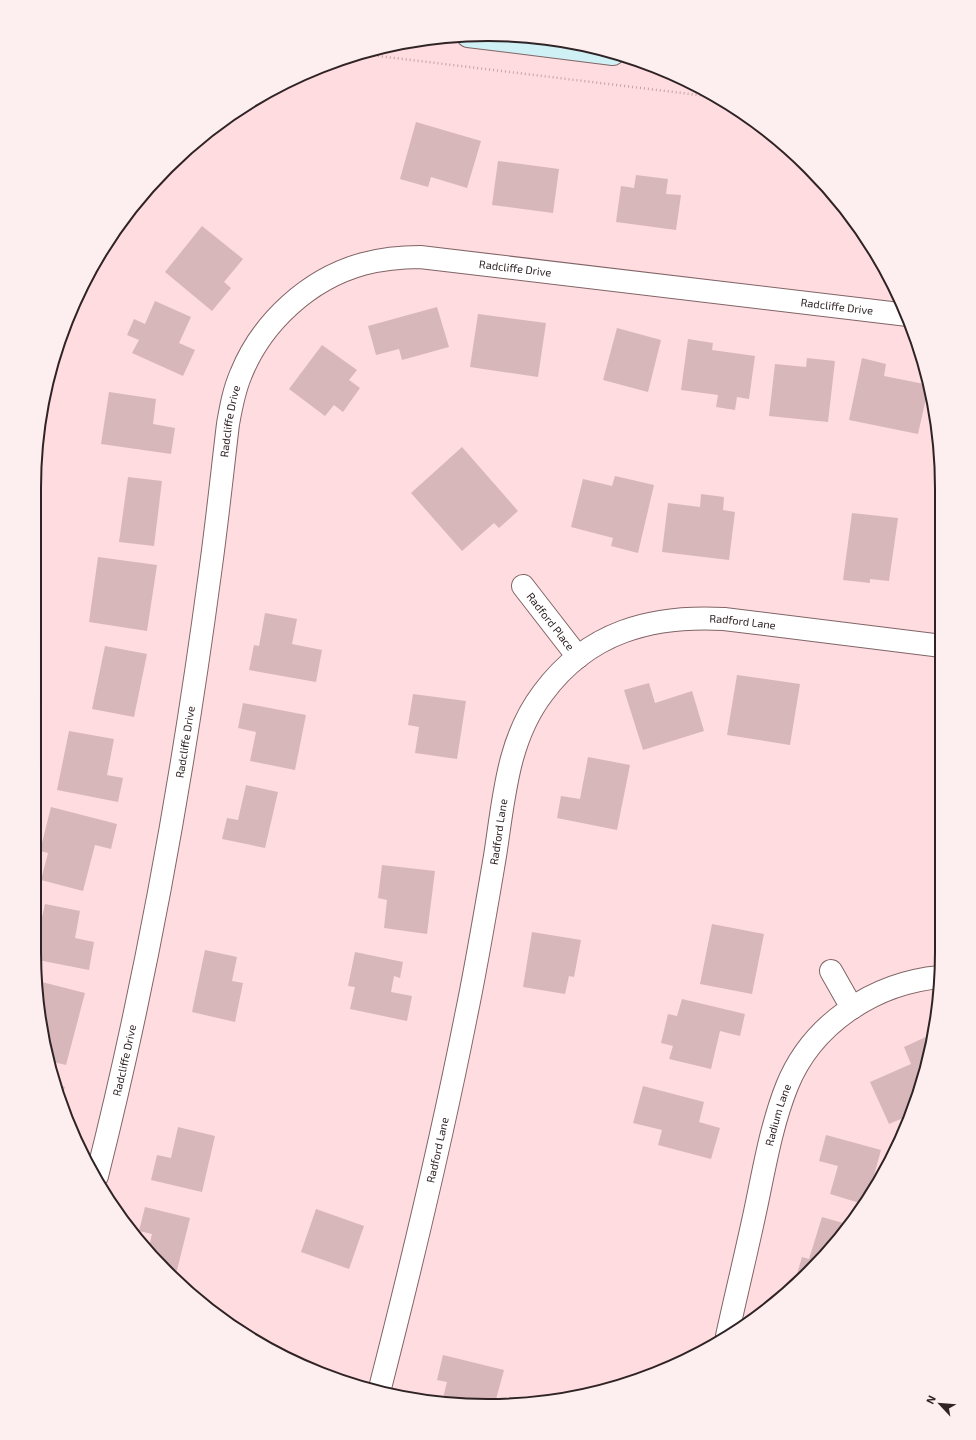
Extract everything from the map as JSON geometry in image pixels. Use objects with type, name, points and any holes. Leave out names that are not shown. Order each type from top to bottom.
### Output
[{"type":"main road","points":[[516,42],[560,47]]},
{"type":"street","name":"Radcliffe Drive","points":[[98,1171],[120,1081],[151,932],[166,847],[210,575],[228,424],[232,404],[247,361],[260,338],[278,316],[294,301],[326,279],[362,264],[399,257],[420,257],[900,314]]},
{"type":"street","name":"Radford Place","points":[[523,586],[578,657]]},
{"type":"street","name":"Radford Lane","points":[[381,1386],[402,1303],[464,1029],[508,771],[512,754],[524,722],[543,693],[578,657],[594,646],[632,629],[655,622],[706,618],[935,645]]},
{"type":"street","points":[[830,971],[852,1008]]},
{"type":"street","name":"Radium Lane","points":[[728,1329],[775,1124],[787,1086],[796,1067],[807,1050],[835,1021],[852,1008],[868,998],[888,989],[934,978]]},
{"type":"path","points":[[374,56],[702,95]]},
{"type":"building","points":[[416,122],[481,141],[467,188],[431,177],[428,187],[400,179]]},
{"type":"building","points":[[498,161],[559,169],[553,213],[492,205]]},
{"type":"building","points":[[636,175],[668,179],[666,194],[681,195],[676,230],[616,222],[621,186],[634,188]]},
{"type":"building","points":[[202,226],[243,259],[224,282],[231,288],[212,311],[165,272]]},
{"type":"building","points":[[155,301],[191,317],[179,343],[195,350],[183,376],[132,353],[139,340],[127,335],[134,319],[145,324]]},
{"type":"building","points":[[437,307],[449,347],[402,360],[399,349],[376,355],[368,326]]},
{"type":"building","points":[[478,314],[546,323],[538,377],[470,367]]},
{"type":"building","points":[[617,328],[661,340],[648,392],[603,380]]},
{"type":"building","points":[[688,339],[713,343],[712,350],[755,356],[749,399],[737,397],[735,410],[716,407],[718,395],[681,390]]},
{"type":"building","points":[[322,345],[357,370],[349,380],[360,388],[343,412],[334,405],[325,416],[289,389]]},
{"type":"building","points":[[807,358],[835,361],[828,422],[769,416],[775,364],[806,367]]},
{"type":"building","points":[[862,358],[886,364],[884,376],[922,384],[926,400],[918,434],[849,420]]},
{"type":"building","points":[[109,392],[156,399],[153,424],[175,428],[171,454],[101,444]]},
{"type":"building","points":[[462,447],[518,511],[499,528],[494,523],[462,551],[411,493]]},
{"type":"building","points":[[615,476],[654,485],[638,553],[611,546],[613,538],[571,527],[583,479],[612,486]]},
{"type":"building","points":[[128,477],[162,481],[154,546],[119,542]]},
{"type":"building","points":[[701,494],[724,497],[723,510],[735,512],[729,560],[662,552],[668,503],[700,507]]},
{"type":"building","points":[[852,513],[898,518],[889,581],[870,579],[870,583],[843,580]]},
{"type":"building","points":[[98,557],[157,565],[147,631],[89,622]]},
{"type":"building","points":[[265,613],[297,619],[292,644],[322,650],[316,682],[249,670],[254,645],[259,646]]},
{"type":"building","points":[[105,646],[147,654],[134,717],[92,709]]},
{"type":"building","points":[[737,675],[800,684],[790,745],[727,735]]},
{"type":"building","points":[[649,683],[655,703],[692,691],[704,731],[643,750],[624,690]]},
{"type":"building","points":[[413,694],[466,701],[457,759],[415,753],[419,727],[408,725]]},
{"type":"building","points":[[243,703],[306,715],[295,770],[250,761],[256,732],[238,728]]},
{"type":"building","points":[[69,731],[114,739],[107,775],[123,778],[118,802],[57,790]]},
{"type":"building","points":[[588,757],[630,765],[617,830],[557,818],[561,796],[580,799]]},
{"type":"building","points":[[246,785],[278,792],[265,848],[222,839],[227,818],[238,820]]},
{"type":"building","points":[[51,807],[117,824],[111,849],[95,845],[83,891],[41,880],[48,853],[41,851]]},
{"type":"building","points":[[382,865],[435,871],[427,934],[384,928],[387,900],[378,898]]},
{"type":"building","points":[[45,904],[80,911],[75,938],[94,942],[89,970],[41,961],[41,922]]},
{"type":"building","points":[[712,924],[764,934],[752,994],[700,984]]},
{"type":"building","points":[[532,932],[581,940],[574,977],[569,976],[565,994],[523,987]]},
{"type":"building","points":[[205,950],[237,957],[232,981],[243,983],[235,1022],[192,1012]]},
{"type":"building","points":[[355,952],[403,962],[400,978],[394,976],[391,992],[412,996],[407,1021],[350,1009],[355,987],[348,986]]},
{"type":"building","points":[[42,982],[85,993],[66,1065],[55,1062],[45,1010]]},
{"type":"building","points":[[682,999],[745,1014],[740,1036],[720,1031],[711,1069],[669,1059],[673,1046],[661,1043],[668,1014],[677,1016]]},
{"type":"building","points":[[926,1037],[920,1068],[903,1118],[889,1124],[870,1082],[911,1064],[904,1047]]},
{"type":"building","points":[[643,1086],[704,1102],[699,1122],[720,1128],[711,1159],[658,1145],[662,1130],[633,1123]]},
{"type":"building","points":[[178,1127],[215,1136],[202,1192],[151,1180],[157,1155],[171,1158]]},
{"type":"building","points":[[826,1135],[881,1150],[873,1179],[858,1203],[830,1194],[838,1166],[819,1161]]},
{"type":"building","points":[[145,1207],[190,1218],[176,1272],[150,1244],[152,1234],[139,1231]]},
{"type":"building","points":[[316,1209],[364,1226],[349,1269],[301,1252]]},
{"type":"building","points":[[822,1217],[844,1223],[824,1247],[797,1275],[802,1257],[809,1259]]},
{"type":"building","points":[[443,1355],[504,1370],[496,1399],[443,1396],[447,1382],[437,1380]]}]
